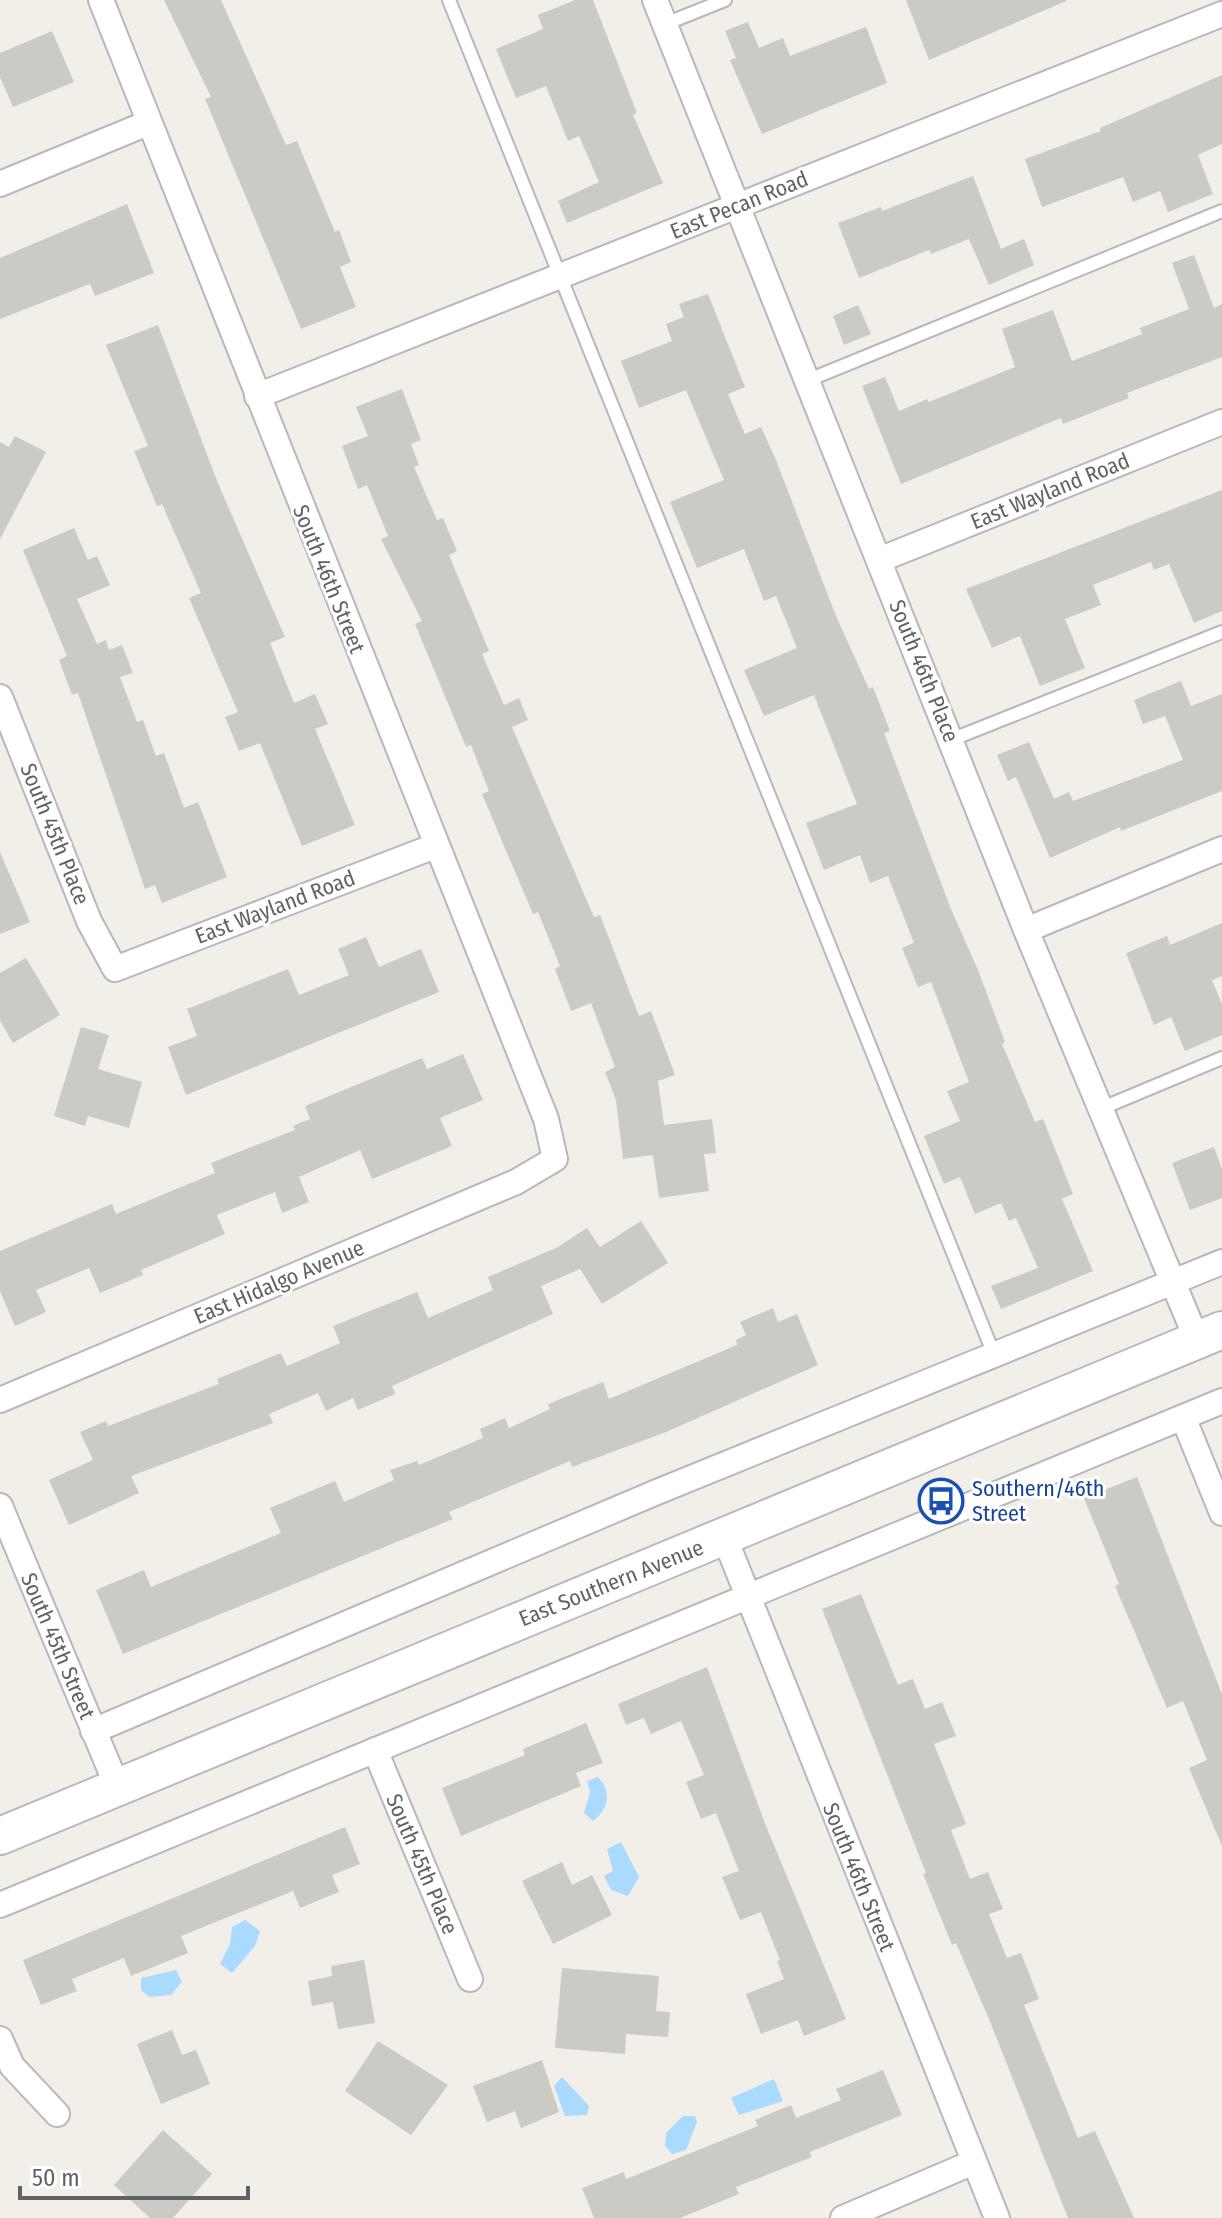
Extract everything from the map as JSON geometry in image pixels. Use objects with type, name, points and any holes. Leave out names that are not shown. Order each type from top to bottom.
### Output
[{"type":"main road","name":"East Southern Avenue","points":[[0,1836],[1210,1335]]},
{"type":"street","name":"South 46th Street","points":[[101,0],[546,1119],[555,1159]]},
{"type":"street","name":"South 46th Place","points":[[655,0],[1100,1109],[1173,1283],[1210,1335]]},
{"type":"street","name":"East Pecan Road","points":[[257,396],[1222,14]]},
{"type":"street","points":[[0,184],[148,123]]},
{"type":"street","name":"East Wayland Road","points":[[879,560],[1222,422]]},
{"type":"street","name":"South 45th Place","points":[[0,697],[89,921],[115,969]]},
{"type":"street","name":"East Wayland Road","points":[[115,969],[435,846]]},
{"type":"street","points":[[1026,930],[1222,849]]},
{"type":"street","name":"East Hidalgo Avenue","points":[[0,1400],[516,1182],[555,1159]]},
{"type":"street","points":[[93,1731],[657,1492],[995,1357],[1222,1262]]},
{"type":"street","points":[[0,1905],[1222,1401]]},
{"type":"street","points":[[1183,1417],[1222,1513]]},
{"type":"street","name":"South 45th Street","points":[[0,1506],[117,1786]]},
{"type":"street","name":"South 46th Street","points":[[724,1536],[997,2218]]},
{"type":"street","name":"South 45th Place","points":[[375,1750],[470,1979]]},
{"type":"street","points":[[0,2039],[12,2066],[57,2114]]},
{"type":"street","points":[[843,2218],[974,2162]]},
{"type":"lane","points":[[449,0],[995,1357]]},
{"type":"lane","points":[[665,24],[725,0]]},
{"type":"lane","points":[[806,381],[1222,211]]},
{"type":"lane","points":[[953,739],[1222,632]]},
{"type":"lane","points":[[1100,1109],[1222,1058]]},
{"type":"water","points":[[598,1777],[607,1800],[593,1821],[584,1813],[590,1792],[587,1781]]},
{"type":"water","points":[[621,1842],[639,1877],[628,1896],[611,1890],[604,1876],[613,1871],[607,1849]]},
{"type":"water","points":[[245,1920],[260,1931],[255,1946],[232,1973],[220,1964],[230,1944],[232,1927]]},
{"type":"water","points":[[176,1970],[182,1982],[171,1995],[149,1997],[141,1990],[141,1978]]},
{"type":"water","points":[[562,2077],[589,2106],[587,2115],[565,2116],[554,2086]]},
{"type":"water","points":[[774,2079],[783,2101],[739,2115],[731,2098]]},
{"type":"water","points":[[683,2116],[695,2116],[697,2122],[686,2150],[672,2154],[665,2146],[666,2133]]},
{"type":"building","points":[[164,0],[221,0],[286,145],[297,141],[335,232],[339,230],[351,262],[340,267],[356,307],[301,329],[205,99],[211,97]]},
{"type":"building","points":[[575,0],[593,0],[637,113],[633,115],[663,183],[567,223],[558,201],[599,182],[579,136],[568,141],[546,86],[516,98],[496,49],[543,29],[538,15]]},
{"type":"building","points":[[906,0],[1066,0],[1066,1],[929,60]]},
{"type":"building","points":[[748,22],[759,48],[783,38],[790,56],[866,27],[887,83],[762,134],[730,60],[736,58],[725,31]]},
{"type":"building","points":[[52,31],[74,82],[13,107],[0,77],[0,53]]},
{"type":"building","points":[[1222,75],[1222,144],[1198,155],[1213,194],[1168,212],[1160,191],[1133,202],[1123,177],[1042,207],[1025,159],[1101,131],[1100,128]]},
{"type":"building","points":[[973,176],[1001,249],[1024,239],[1034,265],[989,285],[969,239],[931,254],[929,250],[859,278],[838,223],[881,207],[882,211]]},
{"type":"building","points":[[127,204],[154,273],[95,296],[90,284],[0,319],[0,258]]},
{"type":"building","points":[[1194,255],[1214,308],[1222,304],[1222,357],[1127,393],[1129,398],[1063,424],[1061,418],[901,484],[862,386],[885,377],[899,411],[927,399],[929,402],[1015,367],[1002,329],[1053,310],[1072,361],[1142,334],[1140,328],[1189,309],[1172,263]]},
{"type":"building","points":[[708,294],[745,387],[728,394],[745,434],[761,427],[776,460],[836,616],[869,689],[873,687],[890,731],[884,733],[951,909],[978,970],[1005,1042],[1002,1044],[1035,1122],[1043,1119],[1073,1194],[1062,1199],[1093,1271],[1001,1309],[991,1286],[1038,1268],[1016,1218],[1009,1221],[1001,1203],[975,1214],[960,1177],[944,1184],[924,1136],[960,1121],[947,1091],[969,1082],[931,982],[918,987],[902,948],[914,943],[888,876],[870,883],[860,855],[824,870],[806,823],[857,804],[814,695],[764,716],[744,670],[797,648],[776,596],[764,601],[744,549],[697,568],[670,502],[724,480],[686,390],[639,408],[621,361],[672,341],[666,324],[684,317],[679,304]]},
{"type":"building","points":[[858,305],[871,334],[844,345],[833,316]]},
{"type":"building","points":[[158,325],[217,481],[285,637],[270,643],[294,703],[315,694],[328,724],[315,729],[355,825],[302,846],[260,743],[239,751],[225,717],[238,712],[189,598],[201,593],[162,504],[157,506],[134,451],[148,446],[106,345]]},
{"type":"building","points":[[402,389],[421,440],[411,444],[419,465],[414,467],[437,520],[443,518],[457,551],[449,555],[489,651],[482,654],[504,705],[519,698],[528,720],[512,727],[594,917],[600,915],[639,1016],[651,1011],[675,1075],[658,1081],[664,1125],[712,1119],[716,1153],[704,1154],[709,1191],[659,1198],[653,1155],[623,1159],[616,1100],[605,1072],[615,1067],[591,1003],[571,1011],[555,969],[560,966],[538,912],[533,914],[482,794],[489,791],[471,745],[466,747],[415,624],[422,621],[381,539],[388,536],[367,485],[358,489],[342,446],[368,436],[356,407]]},
{"type":"building","points":[[15,436],[46,452],[0,539],[0,442],[9,447]]},
{"type":"building","points":[[1222,490],[1222,611],[1194,623],[1169,564],[1154,570],[1151,562],[1093,585],[1101,605],[1065,619],[1085,668],[1040,686],[1020,636],[992,648],[966,589]]},
{"type":"building","points":[[74,528],[88,560],[97,556],[110,585],[77,599],[97,644],[106,640],[109,650],[122,645],[133,673],[120,677],[137,722],[143,720],[156,756],[164,753],[184,808],[198,802],[227,877],[162,903],[155,885],[145,889],[78,693],[72,695],[59,660],[67,656],[23,550]]},
{"type":"building","points":[[1181,681],[1191,706],[1222,694],[1222,791],[1121,831],[1120,827],[1050,858],[1016,777],[1008,781],[997,755],[1029,742],[1054,799],[1069,792],[1073,801],[1183,760],[1165,716],[1143,724],[1134,700]]},
{"type":"building","points":[[0,852],[30,922],[0,934]]},
{"type":"building","points":[[1222,923],[1222,976],[1212,980],[1222,1004],[1222,1035],[1185,1051],[1171,1017],[1154,1025],[1126,953],[1167,936],[1170,945]]},
{"type":"building","points":[[366,937],[379,967],[421,949],[439,992],[186,1095],[168,1047],[197,1036],[187,1009],[288,969],[299,995],[349,975],[338,949]]},
{"type":"building","points":[[26,958],[60,1015],[13,1043],[0,1021],[0,973]]},
{"type":"building","points":[[81,1027],[109,1035],[98,1069],[142,1082],[129,1128],[88,1116],[85,1126],[54,1116]]},
{"type":"building","points":[[463,1054],[483,1100],[440,1118],[452,1146],[372,1179],[360,1150],[299,1177],[309,1202],[282,1213],[275,1192],[217,1215],[225,1234],[141,1270],[143,1275],[100,1293],[89,1268],[36,1290],[46,1312],[15,1326],[0,1291],[0,1251],[112,1204],[116,1214],[215,1173],[211,1163],[295,1130],[293,1126],[310,1119],[305,1106],[422,1058],[427,1069]]},
{"type":"building","points":[[1214,1147],[1222,1169],[1222,1198],[1190,1210],[1172,1163]]},
{"type":"building","points":[[641,1221],[668,1263],[602,1304],[580,1269],[541,1286],[553,1314],[392,1386],[395,1394],[358,1410],[353,1398],[326,1411],[318,1393],[269,1414],[273,1423],[131,1476],[139,1493],[69,1525],[49,1480],[93,1460],[80,1432],[106,1421],[108,1426],[219,1384],[217,1379],[281,1353],[287,1366],[340,1343],[333,1326],[417,1292],[428,1318],[493,1290],[488,1277],[558,1247],[587,1228],[600,1247]]},
{"type":"building","points":[[773,1308],[778,1322],[797,1314],[818,1365],[666,1432],[572,1467],[570,1461],[449,1512],[453,1519],[123,1654],[96,1590],[144,1570],[151,1587],[281,1533],[270,1508],[335,1481],[344,1502],[394,1480],[390,1470],[417,1461],[419,1465],[483,1438],[480,1429],[505,1418],[509,1428],[550,1409],[548,1404],[603,1382],[609,1399],[737,1345],[736,1340],[746,1335],[740,1322]]},
{"type":"building","points":[[1137,1477],[1222,1694],[1222,1846],[1189,1768],[1207,1760],[1183,1701],[1167,1708],[1115,1586],[1119,1584],[1084,1498]]},
{"type":"building","points":[[861,1594],[898,1685],[913,1679],[925,1709],[942,1702],[956,1736],[934,1744],[966,1824],[951,1830],[970,1879],[988,1872],[1003,1909],[989,1914],[1007,1958],[1021,1953],[1039,1999],[1024,2005],[1078,2138],[1095,2131],[1134,2218],[1068,2218],[989,2019],[956,1943],[952,1945],[923,1874],[926,1873],[822,1609]]},
{"type":"building","points":[[707,1667],[766,1826],[846,2019],[804,2036],[798,2020],[761,2034],[746,1994],[784,1979],[777,1961],[780,1960],[761,1912],[740,1920],[722,1877],[739,1871],[716,1813],[701,1819],[686,1782],[704,1775],[681,1721],[651,1734],[644,1718],[626,1725],[618,1704]]},
{"type":"building","points":[[586,1723],[603,1763],[576,1773],[581,1786],[461,1836],[442,1788],[525,1755],[523,1749]]},
{"type":"building","points":[[345,1827],[360,1864],[332,1875],[339,1892],[300,1908],[293,1891],[181,1936],[188,1953],[131,1976],[124,1958],[72,1979],[77,1991],[41,2005],[23,1960]]},
{"type":"building","points":[[562,1862],[572,1885],[592,1875],[612,1915],[553,1944],[522,1881]]},
{"type":"building","points":[[364,1960],[375,2023],[338,2029],[333,2002],[312,2006],[308,1981],[332,1976],[331,1966]]},
{"type":"building","points":[[562,1968],[659,1976],[656,2011],[670,2012],[668,2037],[626,2034],[625,2054],[555,2048]]},
{"type":"building","points":[[172,2030],[182,2055],[196,2050],[210,2084],[161,2104],[137,2044]]},
{"type":"building","points":[[378,2041],[448,2085],[411,2135],[345,2091]]},
{"type":"building","points":[[542,2060],[559,2112],[521,2128],[515,2111],[487,2122],[473,2086]]},
{"type":"building","points":[[883,2070],[902,2115],[810,2152],[812,2157],[736,2187],[739,2194],[680,2218],[594,2218],[582,2188],[624,2172],[626,2179],[758,2126],[755,2120],[791,2105],[796,2118],[841,2100],[836,2089]]},
{"type":"building","points":[[163,2130],[212,2174],[173,2218],[150,2218],[114,2185]]},
{"type":"place","name":"Southern/46th Street","points":[[941,1501]]}]
